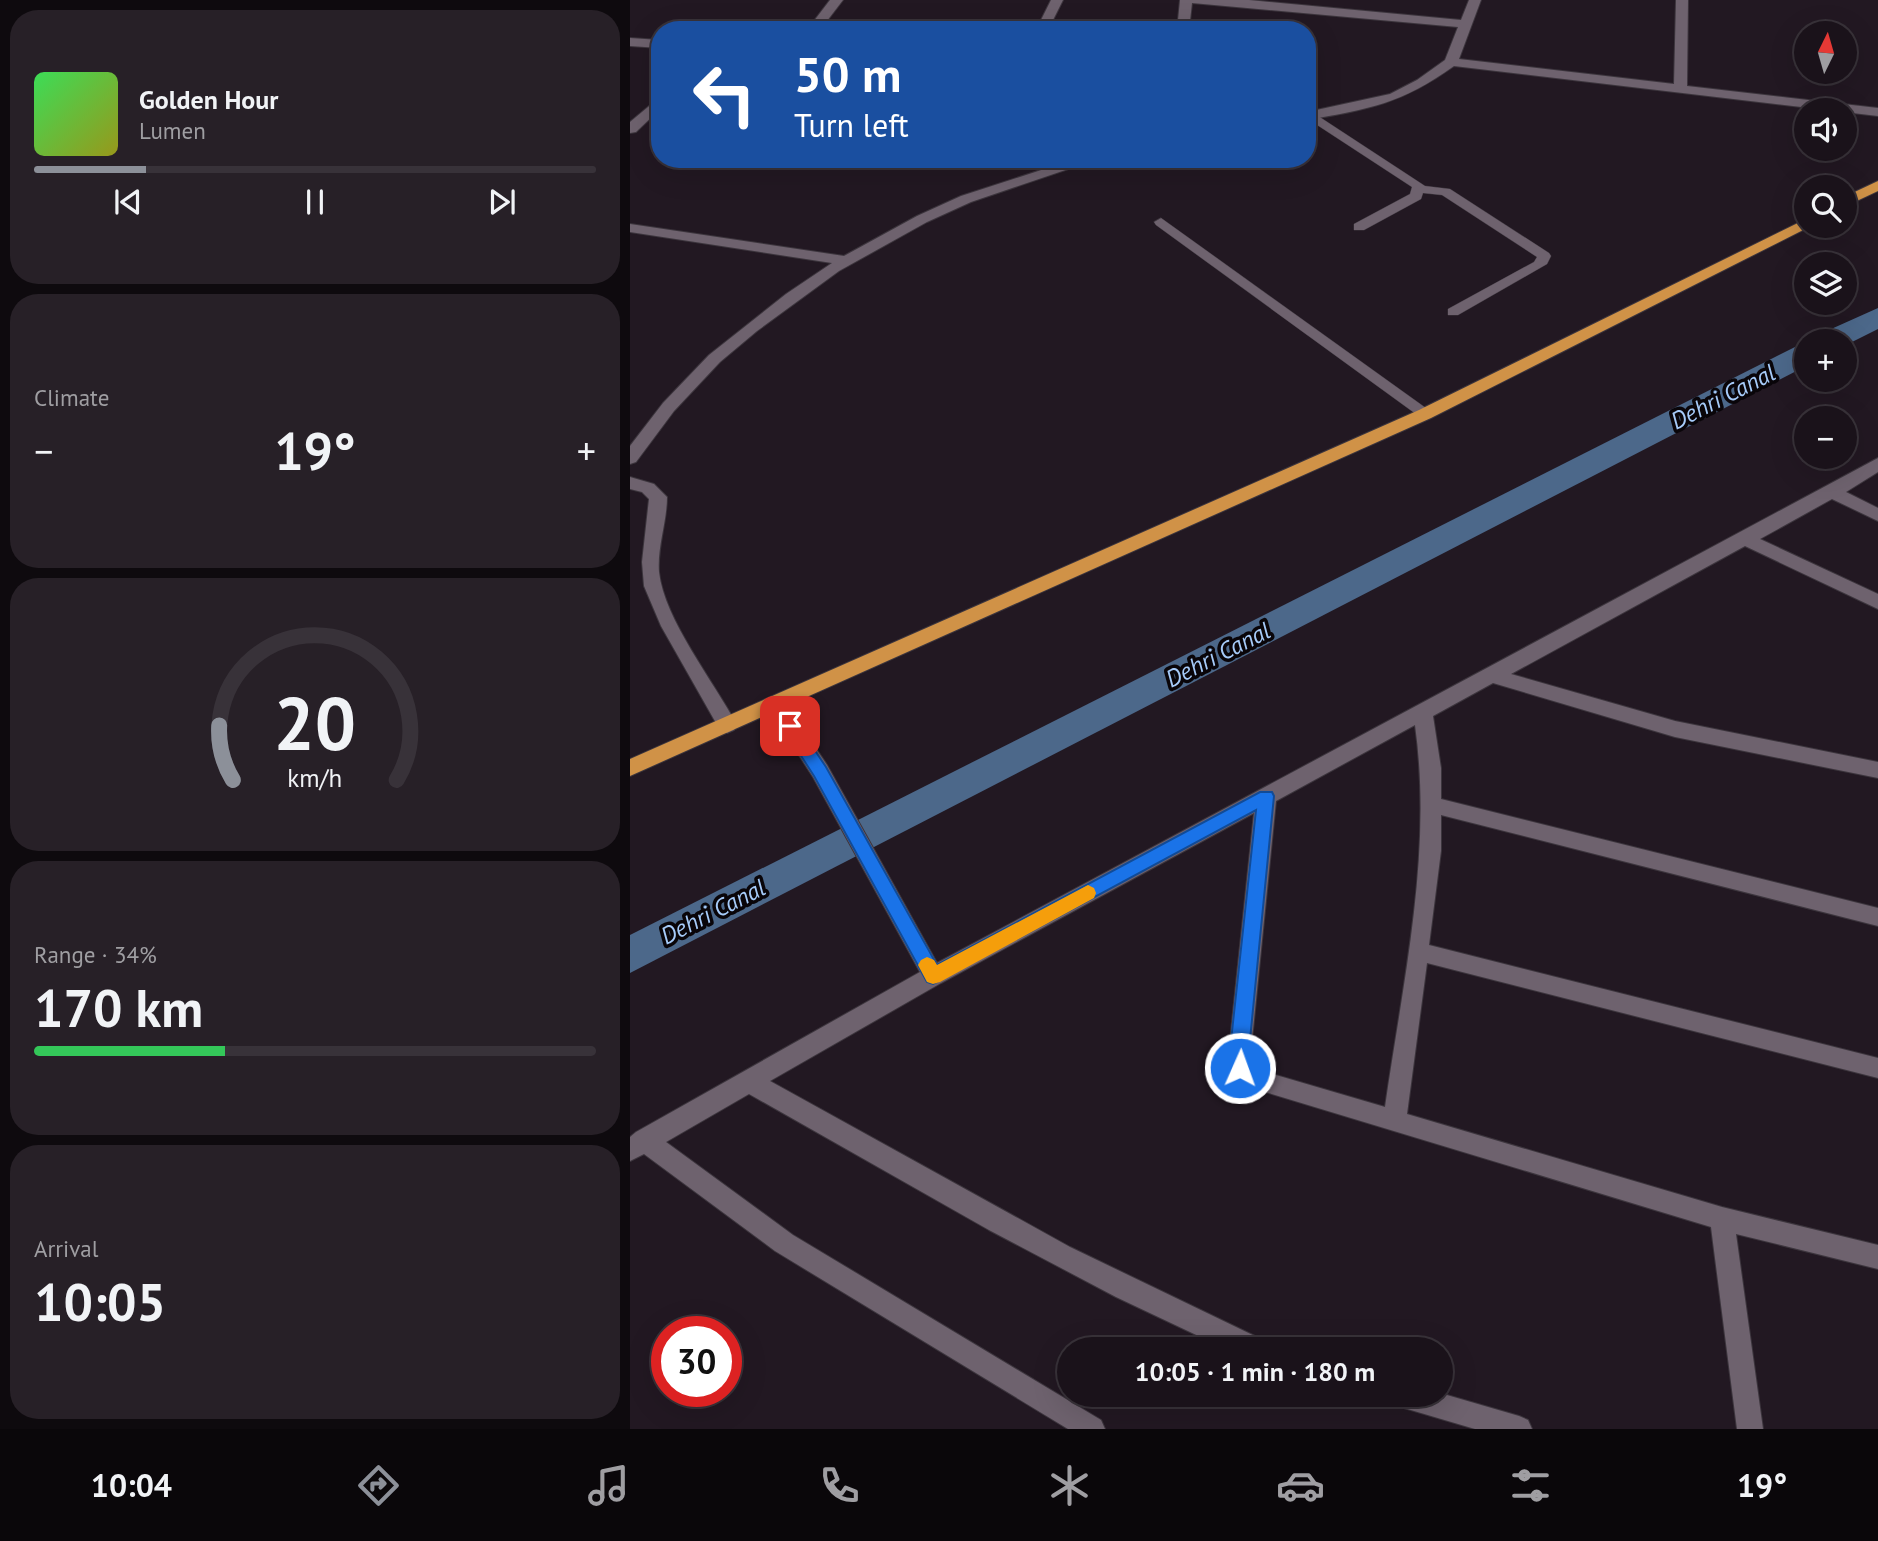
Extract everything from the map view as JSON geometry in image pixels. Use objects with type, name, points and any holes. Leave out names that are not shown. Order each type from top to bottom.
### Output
[{"type":"highway","points":[[1857,196],[1878,185]]},
{"type":"highway","points":[[630,768],[1425,414],[1794,229]]},
{"type":"street","points":[[820,21],[837,0]]},
{"type":"street","points":[[1046,21],[1057,0]]},
{"type":"street","points":[[1184,21],[1186,0]]},
{"type":"street","points":[[1196,0],[1324,9],[1466,24]]},
{"type":"street","points":[[1316,115],[1395,97],[1422,83],[1451,62],[1475,0]]},
{"type":"street","points":[[1680,89],[1682,0]]},
{"type":"street","points":[[630,41],[651,43]]},
{"type":"street","points":[[1451,62],[1878,112]]},
{"type":"street","points":[[631,129],[651,110]]},
{"type":"street","points":[[630,458],[682,391],[723,352],[844,260],[946,208],[1007,183],[1060,168]]},
{"type":"street","points":[[630,228],[844,260]]},
{"type":"street","points":[[1092,1429],[784,1243],[637,1145],[933,976],[1832,492],[1878,464]]},
{"type":"street","points":[[630,483],[648,488],[658,496],[659,513],[650,574],[657,599],[727,725]]},
{"type":"street","points":[[1832,492],[1878,516]]},
{"type":"street","points":[[1743,538],[1878,602]]},
{"type":"street","points":[[1490,675],[1675,729],[1878,770]]},
{"type":"street","points":[[776,704],[820,771],[933,976]]},
{"type":"street","points":[[1395,1121],[1431,851],[1431,768],[1423,711]]},
{"type":"street","points":[[1266,796],[1240,1050],[1240,1068],[1252,1078],[1722,1219],[1878,1257]]},
{"type":"street","points":[[1432,805],[1878,917]]},
{"type":"street","points":[[1417,951],[1878,1068]]},
{"type":"street","points":[[748,1081],[1094,1273],[1227,1337]]},
{"type":"street","points":[[1722,1219],[1750,1429]]},
{"type":"street","points":[[1445,1407],[1519,1429]]},
{"type":"lane","points":[[1316,120],[1416,183],[1419,189]]},
{"type":"lane","points":[[1359,227],[1409,200],[1419,189]]},
{"type":"lane","points":[[1419,189],[1445,191],[1544,256],[1540,264],[1453,312]]},
{"type":"lane","points":[[1161,222],[1425,414]]},
{"type":"waterway","name":"Dehri Canal","points":[[1854,329],[1878,317]]},
{"type":"waterway","name":"Dehri Canal","points":[[630,955],[1794,360]]},
{"type":"slow traffic","points":[[927,965],[933,976],[1088,893]]},
{"type":"route","points":[[790,726],[820,771],[933,976],[1266,796],[1240,1068]]}]
